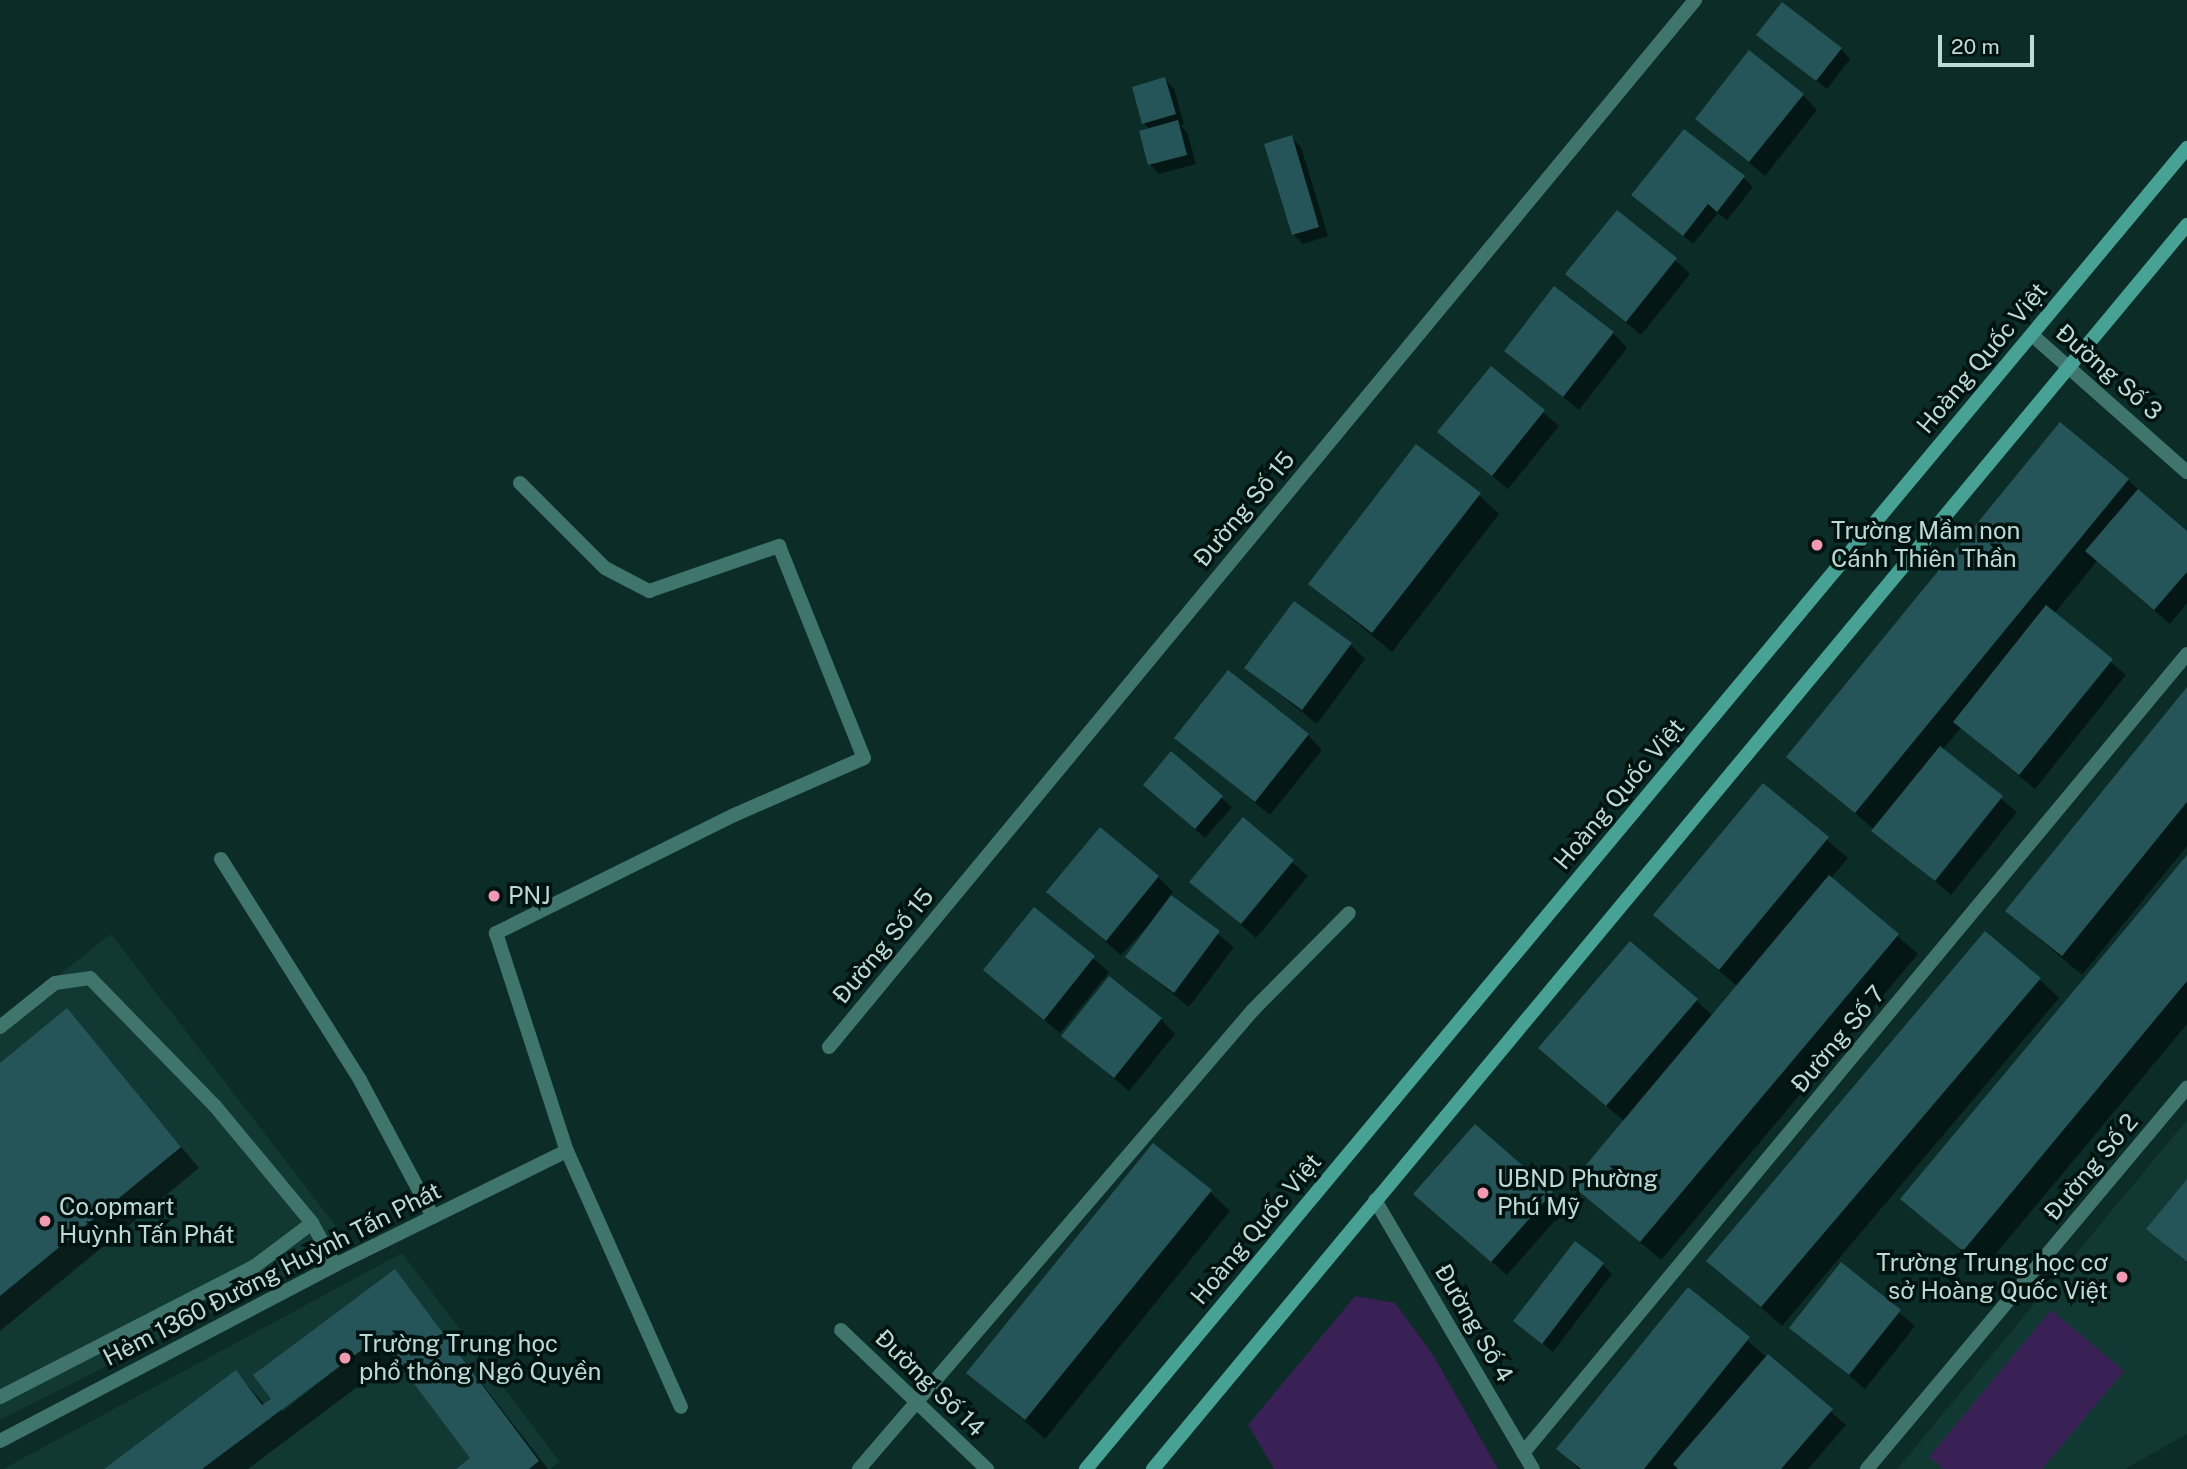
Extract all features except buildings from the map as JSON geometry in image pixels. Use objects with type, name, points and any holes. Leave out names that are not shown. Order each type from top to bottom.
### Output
[{"type":"main road","name":"Hoàng Quốc Việt","points":[[1086,1469],[2187,148]]},
{"type":"main road","points":[[1153,1469],[2187,225]]},
{"type":"street","name":"Đường Số 15","points":[[829,1047],[1695,0]]},
{"type":"street","name":"Đường Số 3","points":[[2032,335],[2187,472]]},
{"type":"street","points":[[520,483],[605,568],[649,591],[779,546],[864,758],[734,815],[496,933],[567,1151],[681,1408]]},
{"type":"street","name":"Đường Số 7","points":[[1523,1453],[2187,654]]},
{"type":"street","points":[[221,859],[360,1080],[433,1216]]},
{"type":"street","points":[[859,1469],[1253,1010],[1349,913]]},
{"type":"street","points":[[0,1027],[55,983],[90,978],[215,1106],[312,1223],[335,1265]]},
{"type":"street","name":"Đường Số 2","points":[[1867,1469],[2187,1087]]},
{"type":"street","name":"Hẻm 1360 Đường Huỳnh Tấn Phát","points":[[0,1441],[335,1265],[567,1151]]},
{"type":"street","name":"Đường Số 4","points":[[1375,1200],[1532,1469]]},
{"type":"street","points":[[0,1397],[255,1266],[312,1223]]},
{"type":"street","name":"Đường Số 14","points":[[841,1330],[987,1469]]},
{"type":"shaded area","name":"Co.opmart Huỳnh Tấn Phát","points":[[111,934],[349,1243],[0,1420],[0,1021]]},
{"type":"shaded area","name":"Trường Trung học cơ sở Hoàng Quốc Việt","points":[[2187,1120],[2187,1434],[2125,1469],[1897,1469]]},
{"type":"shaded area","name":"Trường Trung học phổ thông Ngô Quyền","points":[[402,1253],[560,1462],[550,1469],[3,1469]]},
{"type":"shaded area","points":[[1355,1296],[1395,1303],[1433,1355],[1498,1469],[1274,1469],[1248,1425]]},
{"type":"shaded area","points":[[2051,1310],[2124,1371],[2042,1469],[1944,1469],[1929,1457]]},
{"type":"place","name":"Trường Mầm non Cánh Thiên Thần","points":[[1817,545]]},
{"type":"place","name":"PNJ","points":[[494,896]]},
{"type":"place","name":"UBND Phường Phú Mỹ","points":[[1483,1193]]},
{"type":"place","name":"Co.opmart Huỳnh Tấn Phát","points":[[45,1221]]},
{"type":"place","name":"Trường Trung học cơ sở Hoàng Quốc Việt","points":[[2122,1277]]},
{"type":"place","name":"Trường Trung học phổ thông Ngô Quyền","points":[[345,1358]]}]
